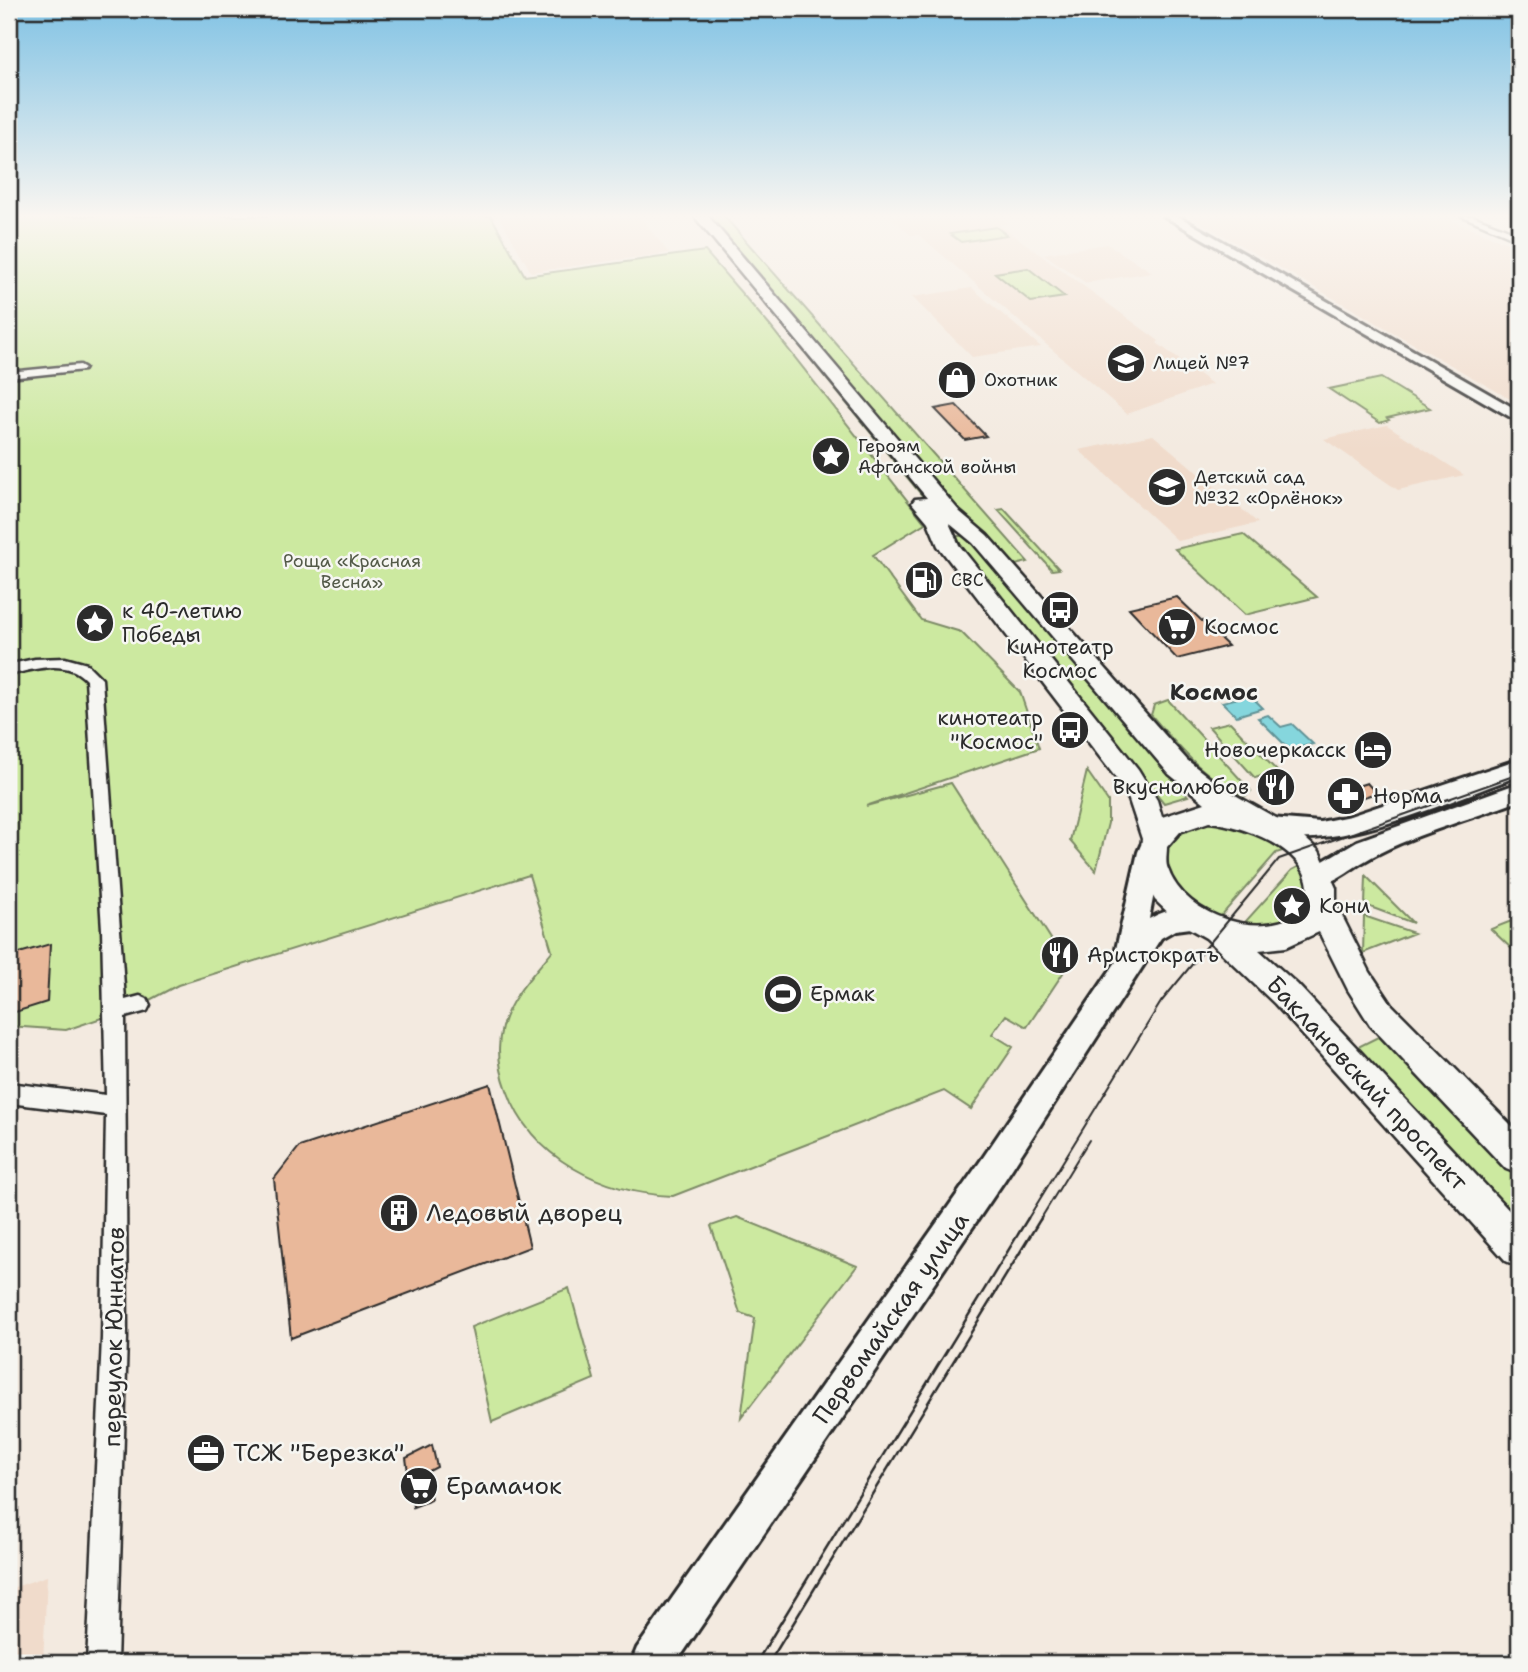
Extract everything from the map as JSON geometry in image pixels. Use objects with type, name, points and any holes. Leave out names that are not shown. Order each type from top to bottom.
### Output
[{"type":"main road","points":[[752,294],[928,510],[944,535],[1129,776],[1143,800],[1153,845],[1154,876],[1176,906],[1202,923],[1251,938],[1283,937],[1308,925],[1320,890],[1366,848],[1519,792]]},
{"type":"main road","points":[[767,294],[968,530],[987,547],[1178,766],[1211,794],[1303,850],[1359,981],[1381,1015],[1519,1157]]},
{"type":"main road","points":[[1305,294],[1519,417]]},
{"type":"main road","points":[[1153,845],[1173,822],[1195,814],[1225,813],[1264,824],[1320,831],[1352,825],[1519,767]]},
{"type":"main road","name":"Первомайская улица","points":[[1125,969],[1153,845]]},
{"type":"main road","name":"Первомайская улица","points":[[652,1663],[993,1170],[1153,930],[1171,919],[1202,923]]},
{"type":"main road","name":"Баклановский проспект","points":[[1202,923],[1240,949],[1286,994],[1519,1248]]},
{"type":"street","points":[[9,376],[80,368]]},
{"type":"street","points":[[944,535],[968,530]]},
{"type":"street","name":"переулок Юннатов","points":[[9,670],[25,664],[47,662],[82,667],[94,679],[115,1011],[113,1433],[102,1663]]},
{"type":"street","points":[[115,1011],[140,1005]]},
{"type":"street","points":[[9,1093],[115,1106]]},
{"type":"shaded area","points":[[979,294],[1041,347],[972,357],[912,297]]},
{"type":"shaded area","name":"Лицей №7","points":[[988,294],[1095,294],[1212,384],[1127,414]]},
{"type":"shaded area","points":[[1326,294],[1519,294],[1519,404]]},
{"type":"shaded area","points":[[1387,425],[1464,475],[1398,490],[1324,439]]},
{"type":"shaded area","name":"Детский сад №32 «Орлёнок»","points":[[1153,435],[1258,523],[1178,541],[1079,450]]},
{"type":"shaded area","points":[[47,1576],[43,1663],[9,1663],[9,1589]]},
{"type":"green space","name":"Роща «Красная Весна»","points":[[9,294],[742,294],[925,523],[873,555],[921,620],[961,632],[1020,692],[1039,748],[866,806],[951,783],[1051,939],[1046,962],[1063,973],[1027,1027],[1006,1015],[992,1034],[1013,1047],[971,1109],[944,1091],[673,1196],[621,1188],[573,1168],[533,1135],[518,1114],[507,1090],[500,1067],[499,1043],[502,1027],[523,986],[552,951],[529,875],[178,985],[140,1005],[66,1030],[9,1026]]},
{"type":"green space","points":[[757,294],[762,294],[954,525],[947,526]]},
{"type":"green space","points":[[773,294],[793,294],[1028,562],[1011,566],[962,517]]},
{"type":"green space","points":[[1021,294],[1061,294],[1065,297],[1031,302]]},
{"type":"green space","points":[[1381,378],[1430,408],[1387,418],[1389,420],[1380,423],[1329,389]]},
{"type":"green space","points":[[1004,509],[1059,569],[1052,570],[998,510]]},
{"type":"green space","points":[[1243,534],[1317,597],[1245,615],[1175,549]]},
{"type":"green space","points":[[958,536],[968,536],[1188,796],[1164,803],[953,542]]},
{"type":"green space","points":[[1168,700],[1251,791],[1245,796],[1217,781],[1172,739],[1151,715],[1154,705]]},
{"type":"green space","points":[[1230,722],[1277,771],[1255,778],[1209,727]]},
{"type":"green space","points":[[1087,771],[1108,801],[1108,823],[1096,871],[1070,841]]},
{"type":"green space","points":[[1220,818],[1292,848],[1276,853],[1214,924],[1190,909],[1161,870],[1164,842],[1177,828]]},
{"type":"green space","points":[[1305,863],[1313,879],[1306,916],[1237,931],[1292,870]]},
{"type":"green space","points":[[1366,876],[1413,923],[1365,905]]},
{"type":"green space","points":[[1364,916],[1414,933],[1363,953]]},
{"type":"green space","points":[[1519,918],[1519,956],[1491,929]]},
{"type":"green space","points":[[1390,1031],[1519,1166],[1519,1231],[1352,1050]]},
{"type":"green space","points":[[737,1217],[857,1266],[741,1418],[755,1318],[740,1313],[711,1226]]},
{"type":"green space","points":[[569,1288],[594,1379],[492,1422],[471,1327]]},
{"type":"water","points":[[1250,695],[1263,708],[1236,716],[1222,702]]},
{"type":"water","points":[[1268,715],[1281,727],[1292,724],[1313,744],[1290,750],[1258,718]]},
{"type":"building","points":[[956,405],[986,436],[965,440],[935,409]]},
{"type":"building","name":"Космос","points":[[1177,597],[1228,646],[1177,659],[1129,608]]},
{"type":"building","points":[[1367,783],[1376,793],[1358,799],[1348,789]]},
{"type":"building","points":[[50,944],[47,1002],[9,1014],[9,956]]},
{"type":"building","name":"Ледовый дворец","points":[[490,1084],[530,1247],[291,1338],[274,1179],[299,1147]]},
{"type":"building","name":"Ерамачок","points":[[432,1445],[437,1467],[427,1472],[431,1500],[413,1507],[406,1458]]},
{"type":"tram line","points":[[1027,1220],[1161,1002],[1279,859],[1519,774]]},
{"type":"tram line","points":[[1040,1220],[1089,1140]]},
{"type":"tram line","points":[[756,1663],[1028,1218]]},
{"type":"tram line","points":[[769,1663],[1041,1218]]},
{"type":"place","name":"Лицей №7","points":[[1126,363]]},
{"type":"place","name":"Охотник","points":[[957,380]]},
{"type":"place","name":"Героям Афганской войны","points":[[831,456]]},
{"type":"place","name":"Детский сад №32 «Орлёнок»","points":[[1167,487]]},
{"type":"place","name":"СВС","points":[[924,580]]},
{"type":"place","name":"Кинотеатр Космос","points":[[1060,610]]},
{"type":"place","name":"к 40-летию Победы","points":[[95,623]]},
{"type":"place","name":"Космос","points":[[1177,627]]},
{"type":"place","name":"кинотеатр \"Космос\"","points":[[1070,730]]},
{"type":"place","name":"Новочеркасск","points":[[1373,750]]},
{"type":"place","name":"Вкуснолюбов","points":[[1276,787]]},
{"type":"place","name":"Норма","points":[[1346,796]]},
{"type":"place","name":"Кони","points":[[1292,906]]},
{"type":"place","name":"Аристократъ","points":[[1060,955]]},
{"type":"place","name":"Ермак","points":[[783,994]]},
{"type":"place","name":"Ледовый дворец","points":[[399,1213]]},
{"type":"place","name":"ТСЖ \"Березка\"","points":[[206,1453]]},
{"type":"place","name":"Ерамачок","points":[[419,1486]]},
{"type":"district","name":"Космос","points":[[1214,692]]}]
